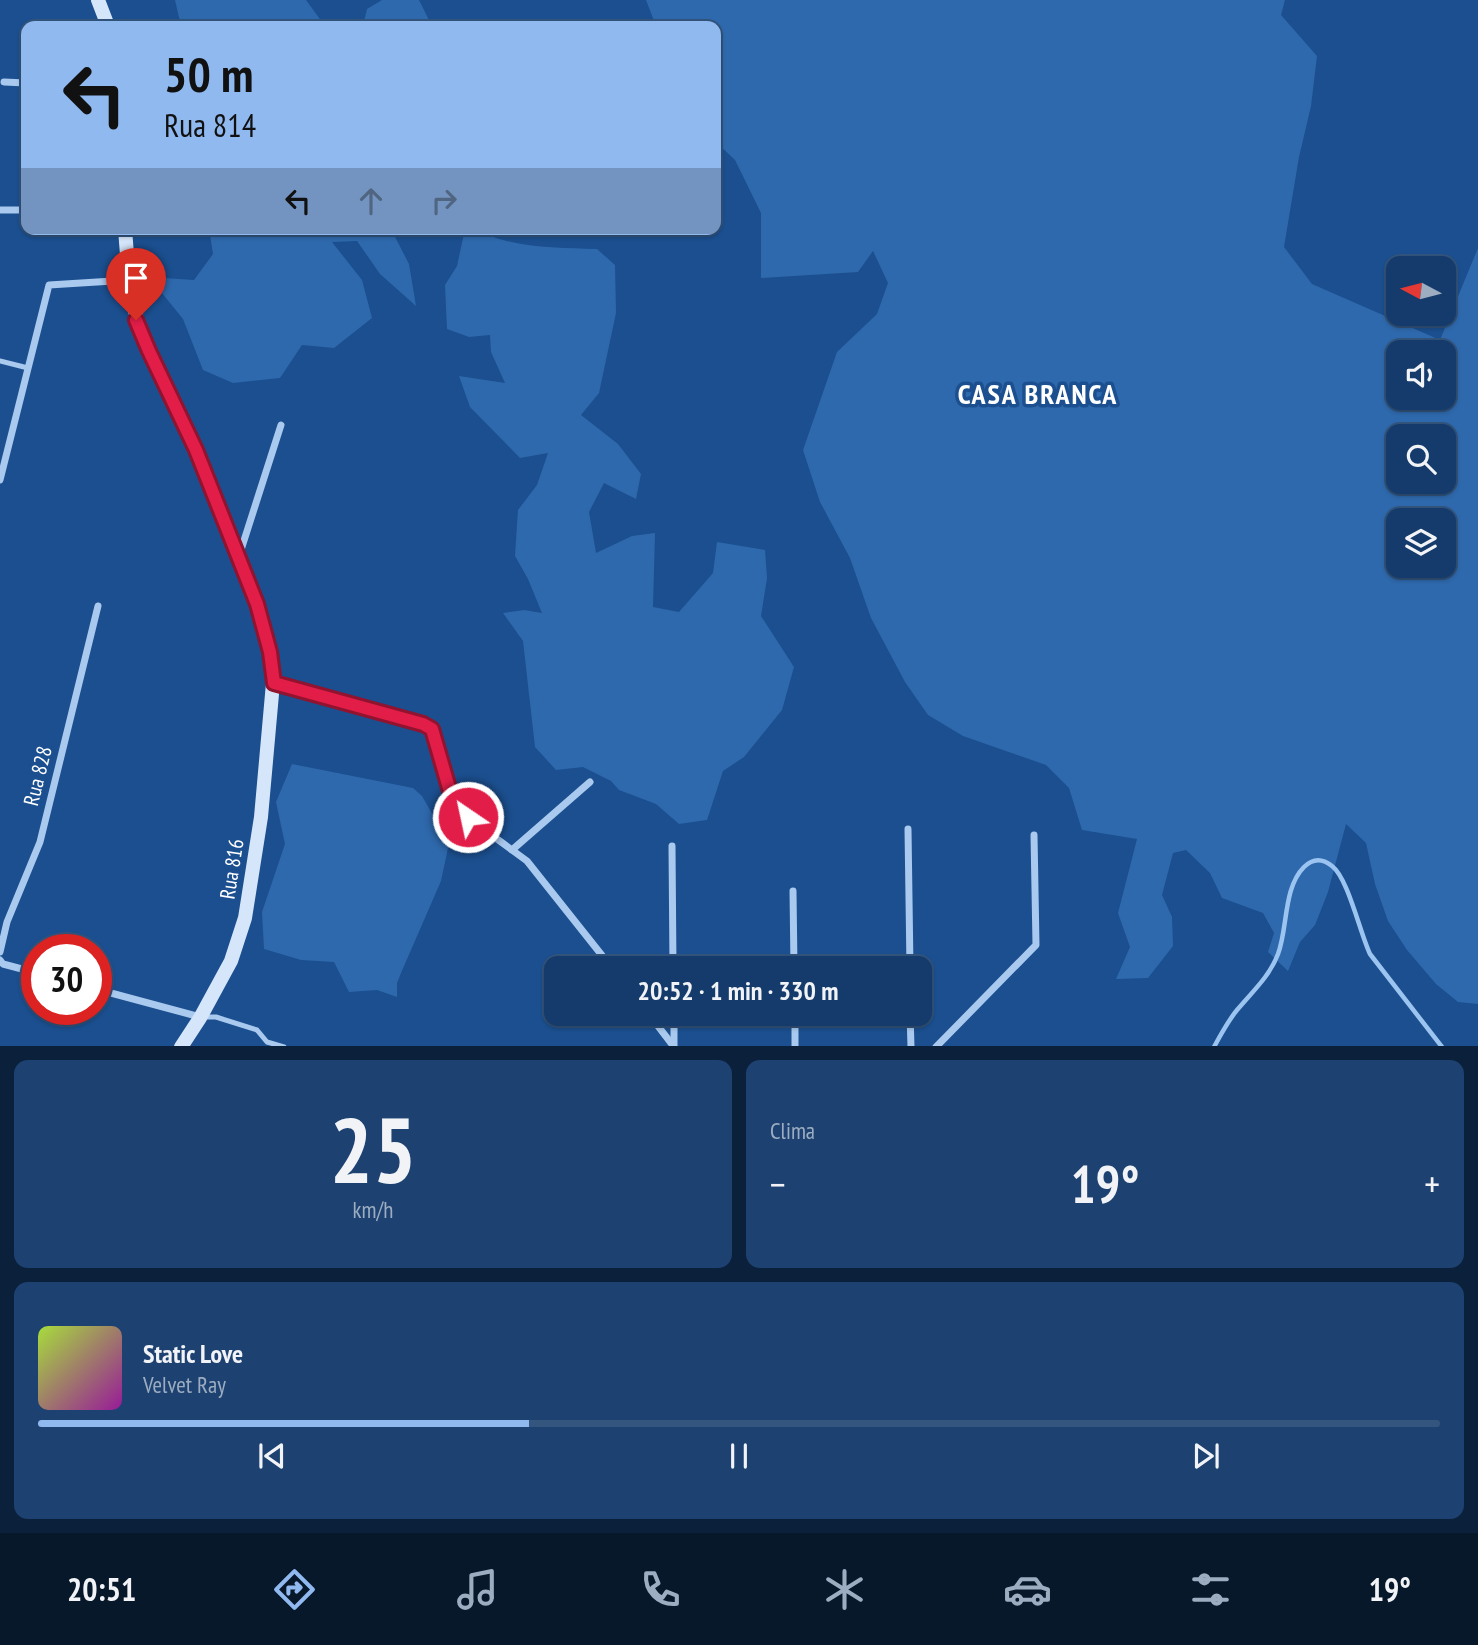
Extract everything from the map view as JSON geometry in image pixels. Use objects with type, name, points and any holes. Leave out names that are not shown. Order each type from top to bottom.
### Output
[{"type":"main road","points":[[98,0],[106,21]]},
{"type":"main road","name":"Rua 816","points":[[125,235],[128,280],[141,333],[196,450],[239,557],[265,630],[274,683],[261,817],[245,918],[230,961],[200,1018],[181,1046]]},
{"type":"street","points":[[4,82],[21,83]]},
{"type":"street","points":[[0,210],[21,210]]},
{"type":"street","points":[[0,480],[50,285],[128,280]]},
{"type":"street","points":[[239,557],[281,425]]},
{"type":"street","name":"Rua 828","points":[[0,952],[7,922],[40,842],[98,606]]},
{"type":"street","points":[[274,683],[423,724],[432,729],[449,788],[457,805],[468,817],[527,861],[602,956]]},
{"type":"street","points":[[512,850],[590,782]]},
{"type":"street","points":[[908,829],[910,956]]},
{"type":"street","points":[[936,1046],[1036,945],[1034,835]]},
{"type":"street","points":[[672,846],[673,956]]},
{"type":"street","points":[[793,891],[794,956]]},
{"type":"street","points":[[0,960],[3,964],[21,969]]},
{"type":"street","points":[[112,993],[200,1018]]},
{"type":"street","points":[[658,1026],[674,1046]]},
{"type":"street","points":[[674,1026],[674,1046]]},
{"type":"street","points":[[795,1026],[795,1046]]},
{"type":"street","points":[[910,1026],[911,1046]]},
{"type":"lane","points":[[0,361],[28,368]]},
{"type":"lane","points":[[200,1018],[216,1017],[257,1030],[267,1042],[284,1046]]},
{"type":"shaded area","points":[[175,0],[306,0],[321,21],[180,21]]},
{"type":"shaded area","points":[[382,0],[419,0],[430,21],[364,21],[367,9]]},
{"type":"shaded area","points":[[646,0],[1285,0],[1281,15],[1317,56],[1311,106],[1299,157],[1284,247],[1312,284],[1386,316],[1386,326],[1408,326],[1440,340],[1446,326],[1456,326],[1456,301],[1478,248],[1478,1004],[1458,1002],[1436,984],[1407,950],[1388,921],[1375,884],[1366,843],[1346,824],[1328,892],[1315,925],[1300,942],[1288,971],[1268,952],[1274,933],[1263,913],[1222,898],[1210,873],[1186,850],[1173,853],[1162,895],[1172,917],[1173,946],[1148,978],[1116,979],[1130,947],[1118,913],[1137,839],[1082,830],[1069,788],[1046,765],[963,736],[928,715],[905,682],[871,618],[850,558],[820,502],[803,450],[837,352],[877,314],[888,283],[873,251],[858,272],[761,278],[761,213],[735,160],[721,147],[721,21],[654,21]]},
{"type":"shaded area","points":[[210,235],[394,235],[409,264],[416,306],[380,274],[357,241],[332,242],[362,280],[372,318],[334,348],[302,345],[280,378],[233,383],[203,370],[183,319],[149,277],[194,280],[213,254]]},
{"type":"shaded area","points":[[464,235],[488,235],[526,245],[597,249],[615,265],[616,313],[599,393],[581,415],[618,444],[641,474],[636,499],[604,483],[589,512],[596,553],[632,536],[655,533],[653,607],[679,612],[713,573],[717,542],[765,550],[767,578],[761,616],[794,667],[782,710],[744,757],[723,771],[707,820],[679,824],[656,804],[619,790],[611,781],[583,767],[556,770],[535,747],[523,641],[503,613],[524,610],[542,613],[515,556],[518,510],[537,485],[548,453],[520,458],[470,407],[459,376],[505,383],[491,352],[490,335],[469,337],[447,329],[445,285],[457,266]]},
{"type":"shaded area","points":[[292,764],[413,788],[422,796],[449,843],[441,881],[397,983],[397,997],[377,990],[349,992],[334,962],[301,960],[264,949],[262,912],[285,844],[276,802]]},
{"type":"waterway","points":[[1215,1046],[1237,1010],[1275,962],[1292,886],[1304,867],[1318,860],[1328,863],[1338,872],[1370,954],[1441,1046]]},
{"type":"district","name":"CASA BRANCA","points":[[1038,394]]},
{"type":"route","points":[[136,320],[196,450],[257,604],[270,652],[274,683],[423,724],[432,729],[449,788],[457,805],[468,817]]}]
